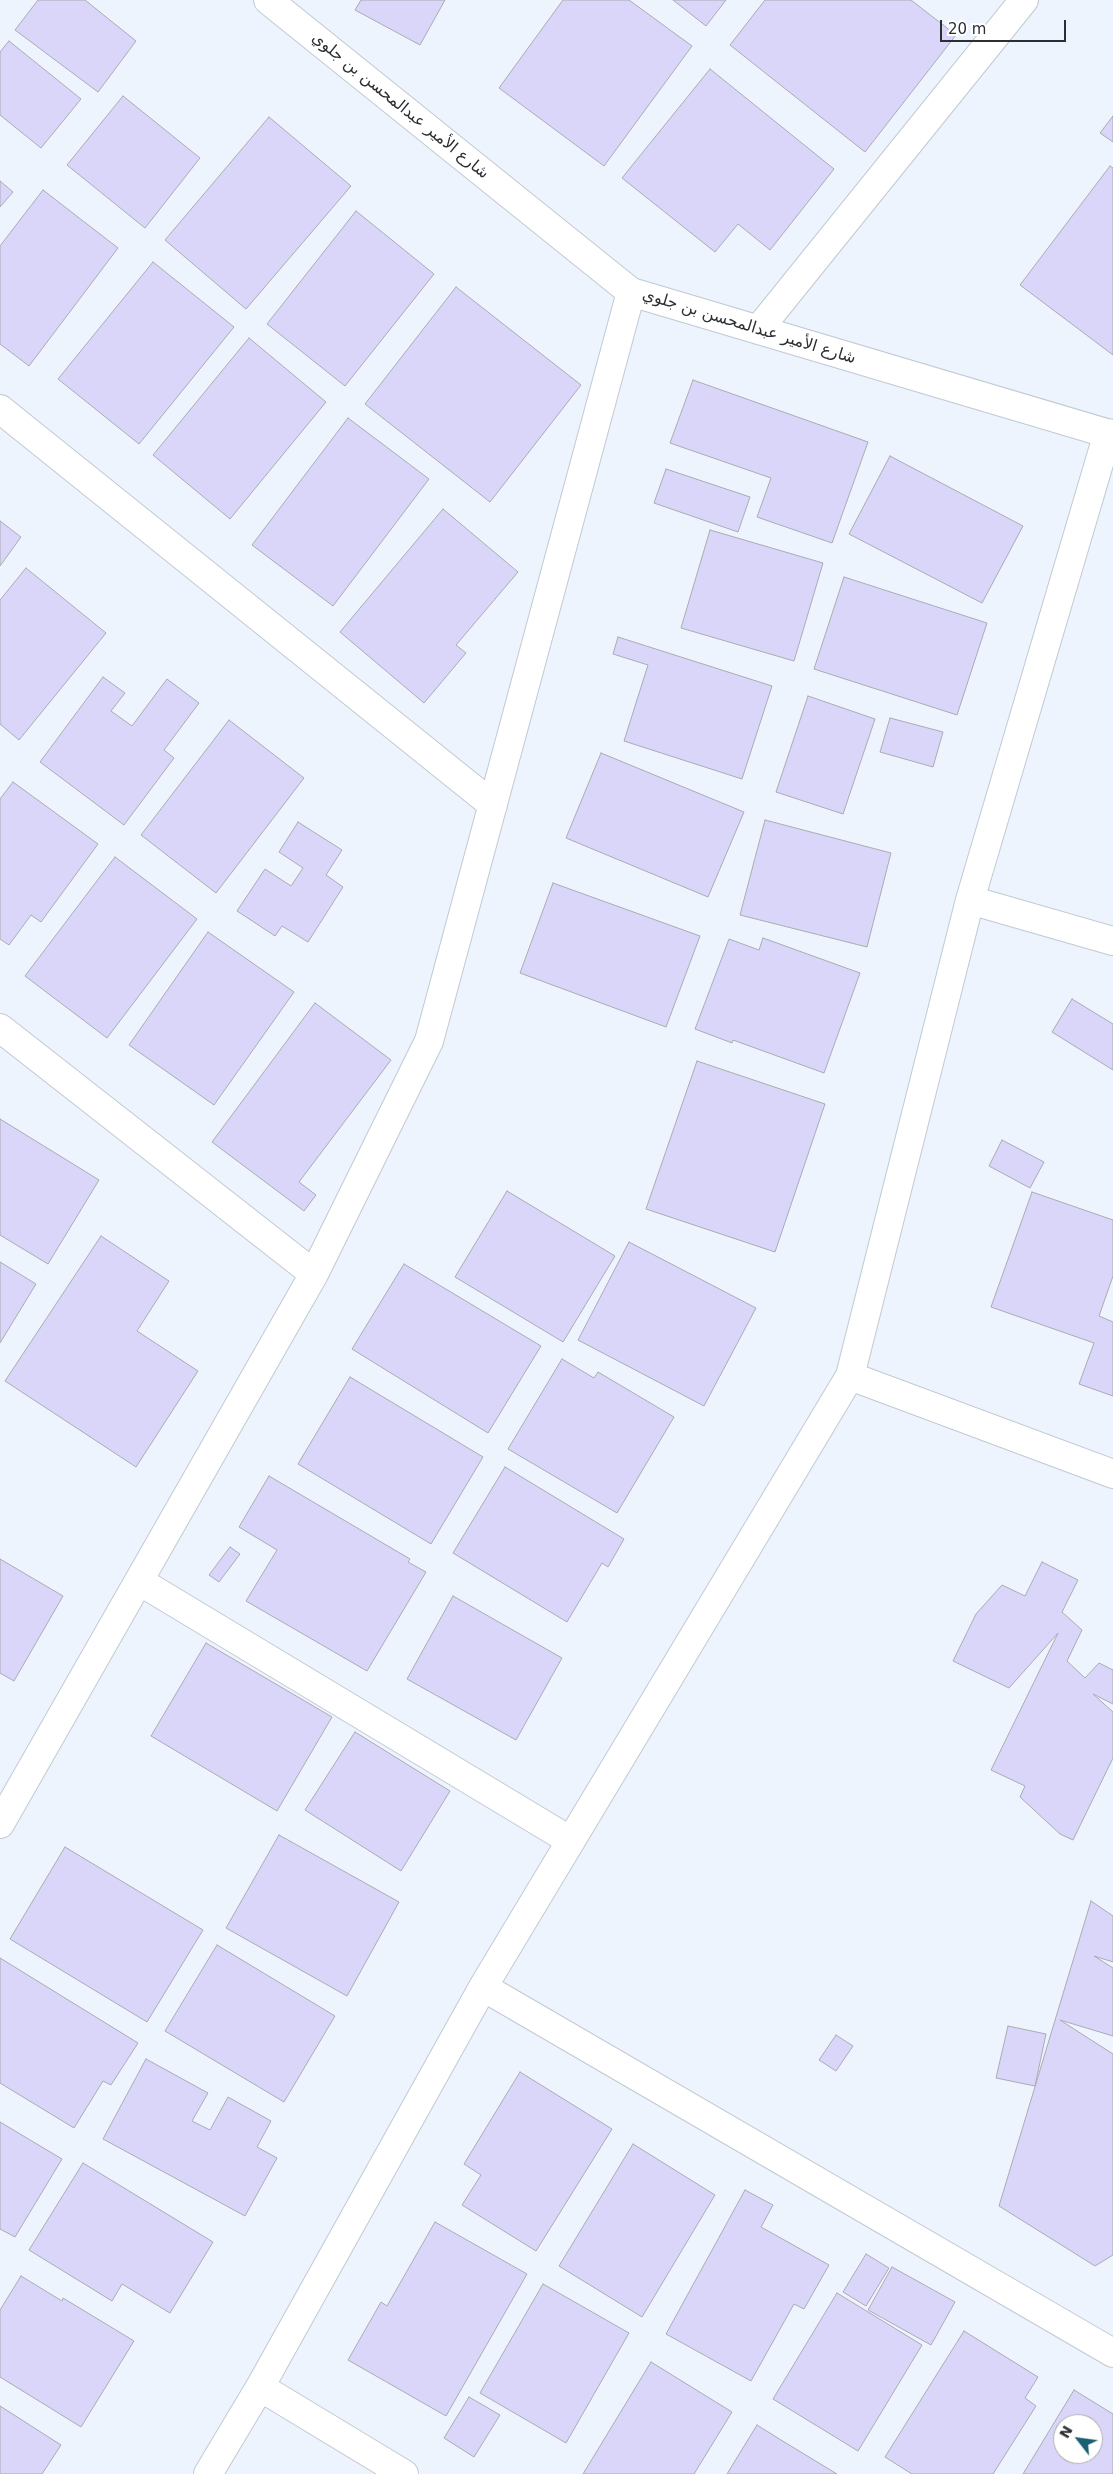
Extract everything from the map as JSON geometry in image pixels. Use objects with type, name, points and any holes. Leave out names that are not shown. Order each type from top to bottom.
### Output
[{"type":"street","name":"شارع الأمير عبدالمحسن بن جلوي","points":[[268,0],[631,292],[1111,434]]},
{"type":"street","points":[[758,330],[1024,0]]},
{"type":"street","points":[[0,1824],[314,1274],[429,1041],[631,292]]},
{"type":"street","points":[[0,409],[492,805]]},
{"type":"street","points":[[208,2474],[260,2387],[483,1987],[850,1376],[970,900],[1111,434]]},
{"type":"street","points":[[970,900],[1113,941]]},
{"type":"street","points":[[0,1028],[314,1274]]},
{"type":"street","points":[[850,1376],[1113,1474]]},
{"type":"street","points":[[139,1581],[571,1840]]},
{"type":"street","points":[[483,1987],[1113,2353]]},
{"type":"street","points":[[260,2387],[404,2474]]},
{"type":"building","points":[[38,0],[85,0],[136,41],[98,92],[15,30]]},
{"type":"building","points":[[361,0],[445,0],[420,45],[355,10]]},
{"type":"building","points":[[563,0],[629,0],[692,46],[604,166],[499,88]]},
{"type":"building","points":[[673,0],[726,0],[706,26]]},
{"type":"building","points":[[765,0],[911,0],[956,35],[865,152],[730,45]]},
{"type":"building","points":[[9,41],[81,99],[41,148],[0,115],[0,52]]},
{"type":"building","points":[[710,69],[834,169],[770,250],[738,224],[715,252],[622,178]]},
{"type":"building","points":[[123,96],[200,158],[145,228],[67,165]]},
{"type":"building","points":[[1113,116],[1113,142],[1100,133]]},
{"type":"building","points":[[269,117],[351,186],[246,309],[165,240]]},
{"type":"building","points":[[1110,166],[1113,168],[1113,355],[1020,285]]},
{"type":"building","points":[[0,181],[13,192],[0,207]]},
{"type":"building","points":[[43,190],[118,248],[29,366],[0,344],[0,246]]},
{"type":"building","points":[[356,211],[434,274],[345,386],[267,324]]},
{"type":"building","points":[[153,262],[234,327],[139,444],[58,379]]},
{"type":"building","points":[[456,287],[581,385],[490,502],[365,404]]},
{"type":"building","points":[[249,338],[326,402],[230,519],[153,455]]},
{"type":"building","points":[[693,380],[868,442],[832,543],[757,517],[771,478],[670,443]]},
{"type":"building","points":[[348,418],[429,479],[333,606],[252,545]]},
{"type":"building","points":[[890,456],[1023,526],[982,603],[849,534]]},
{"type":"building","points":[[666,469],[750,497],[738,532],[654,503]]},
{"type":"building","points":[[443,509],[518,572],[456,645],[466,653],[424,703],[340,632]]},
{"type":"building","points":[[0,521],[21,537],[0,566]]},
{"type":"building","points":[[710,530],[823,563],[794,661],[681,628]]},
{"type":"building","points":[[26,568],[106,633],[19,740],[0,724],[0,600]]},
{"type":"building","points":[[844,577],[987,623],[957,715],[814,669]]},
{"type":"building","points":[[618,637],[772,686],[742,779],[624,741],[648,665],[613,654]]},
{"type":"building","points":[[103,677],[125,693],[111,711],[132,726],[167,679],[199,703],[164,750],[174,758],[124,825],[40,762]]},
{"type":"building","points":[[808,696],[875,719],[843,814],[776,792]]},
{"type":"building","points":[[890,718],[943,732],[933,767],[880,752]]},
{"type":"building","points":[[229,720],[304,778],[216,893],[141,835]]},
{"type":"building","points":[[601,753],[744,812],[708,897],[566,838]]},
{"type":"building","points":[[13,782],[98,844],[41,922],[31,915],[9,945],[0,939],[0,799]]},
{"type":"building","points":[[765,820],[891,853],[867,947],[740,915]]},
{"type":"building","points":[[298,822],[342,850],[326,875],[343,887],[308,942],[282,926],[275,936],[237,911],[265,869],[291,886],[303,868],[279,852]]},
{"type":"building","points":[[115,857],[197,919],[107,1038],[25,976]]},
{"type":"building","points":[[553,883],[700,936],[666,1027],[520,973]]},
{"type":"building","points":[[208,932],[294,992],[214,1105],[129,1045]]},
{"type":"building","points":[[763,938],[860,973],[824,1073],[733,1040],[732,1043],[695,1029],[729,939],[759,950]]},
{"type":"building","points":[[1072,999],[1113,1024],[1113,1070],[1052,1032]]},
{"type":"building","points":[[315,1003],[391,1060],[299,1182],[316,1195],[304,1211],[212,1142]]},
{"type":"building","points":[[697,1061],[825,1104],[775,1252],[646,1209]]},
{"type":"building","points":[[0,1119],[99,1180],[48,1264],[0,1235]]},
{"type":"building","points":[[1002,1140],[1044,1162],[1030,1188],[989,1166]]},
{"type":"building","points":[[507,1191],[615,1256],[563,1342],[455,1277]]},
{"type":"building","points":[[1032,1192],[1113,1220],[1113,1276],[1099,1316],[1113,1322],[1113,1396],[1079,1384],[1094,1343],[991,1307]]},
{"type":"building","points":[[101,1236],[169,1281],[137,1331],[198,1371],[136,1467],[5,1381]]},
{"type":"building","points":[[629,1242],[756,1308],[704,1406],[578,1340]]},
{"type":"building","points":[[0,1262],[36,1284],[0,1343]]},
{"type":"building","points":[[404,1264],[541,1346],[488,1433],[352,1349]]},
{"type":"building","points":[[562,1359],[594,1378],[598,1372],[674,1417],[617,1513],[508,1449]]},
{"type":"building","points":[[350,1377],[483,1457],[431,1544],[298,1464]]},
{"type":"building","points":[[505,1467],[624,1539],[608,1567],[602,1563],[567,1622],[453,1553]]},
{"type":"building","points":[[269,1476],[410,1559],[408,1562],[426,1572],[367,1671],[246,1601],[277,1550],[239,1527]]},
{"type":"building","points":[[230,1547],[240,1554],[219,1582],[209,1575]]},
{"type":"building","points":[[0,1559],[63,1596],[14,1681],[0,1673]]},
{"type":"building","points":[[1042,1562],[1078,1580],[1062,1612],[1082,1630],[1067,1661],[1085,1678],[1099,1663],[1113,1670],[1113,1704],[1093,1694],[1113,1712],[1113,1758],[1073,1840],[1060,1834],[1020,1797],[1025,1786],[991,1770],[1058,1633],[1009,1688],[953,1661],[976,1614],[1002,1585],[1025,1596]]},
{"type":"building","points":[[453,1596],[562,1658],[516,1740],[407,1679]]},
{"type":"building","points":[[206,1643],[332,1717],[277,1811],[151,1736]]},
{"type":"building","points":[[355,1732],[450,1791],[401,1871],[305,1810]]},
{"type":"building","points":[[279,1835],[399,1902],[347,1996],[226,1928]]},
{"type":"building","points":[[65,1847],[203,1930],[147,2022],[10,1939]]},
{"type":"building","points":[[1091,1901],[1113,1916],[1113,1962],[1094,1956],[1113,1968],[1113,2036],[1060,2020],[1113,2054],[1113,2255],[1095,2266],[999,2206]]},
{"type":"building","points":[[217,1945],[335,2016],[284,2102],[165,2031]]},
{"type":"building","points":[[0,1958],[138,2043],[111,2085],[103,2081],[74,2128],[0,2083]]},
{"type":"building","points":[[1008,2026],[1046,2034],[1035,2086],[996,2078]]},
{"type":"building","points":[[836,2035],[853,2046],[836,2071],[819,2060]]},
{"type":"building","points":[[146,2059],[208,2093],[192,2121],[210,2130],[228,2097],[271,2121],[257,2147],[277,2158],[245,2216],[103,2139]]},
{"type":"building","points":[[520,2072],[612,2129],[536,2251],[462,2205],[481,2175],[464,2164]]},
{"type":"building","points":[[0,2122],[62,2159],[15,2237],[0,2229]]},
{"type":"building","points":[[633,2144],[715,2195],[642,2317],[559,2266]]},
{"type":"building","points":[[83,2163],[213,2242],[170,2313],[122,2284],[112,2301],[29,2250]]},
{"type":"building","points":[[745,2190],[773,2205],[761,2227],[829,2265],[804,2309],[794,2304],[751,2381],[666,2334]]},
{"type":"building","points":[[435,2222],[527,2274],[446,2416],[348,2360],[381,2302],[387,2306]]},
{"type":"building","points":[[866,2254],[889,2268],[866,2306],[843,2292]]},
{"type":"building","points":[[892,2267],[955,2302],[931,2345],[868,2310]]},
{"type":"building","points":[[21,2276],[62,2301],[63,2298],[134,2341],[81,2427],[0,2377],[0,2310]]},
{"type":"building","points":[[543,2284],[629,2333],[566,2443],[480,2393]]},
{"type":"building","points":[[837,2293],[922,2345],[858,2451],[773,2399]]},
{"type":"building","points":[[964,2331],[1038,2377],[1025,2398],[1036,2406],[993,2474],[912,2474],[885,2457]]},
{"type":"building","points":[[651,2362],[732,2412],[694,2474],[583,2474]]},
{"type":"building","points":[[1074,2390],[1113,2414],[1113,2474],[1023,2474],[1053,2425],[1053,2464],[1103,2464],[1103,2414],[1059,2414]]},
{"type":"building","points":[[469,2397],[500,2415],[474,2457],[444,2438]]},
{"type":"building","points":[[0,2406],[61,2445],[42,2474],[0,2474]]},
{"type":"building","points":[[757,2425],[781,2440],[837,2474],[727,2474]]}]
